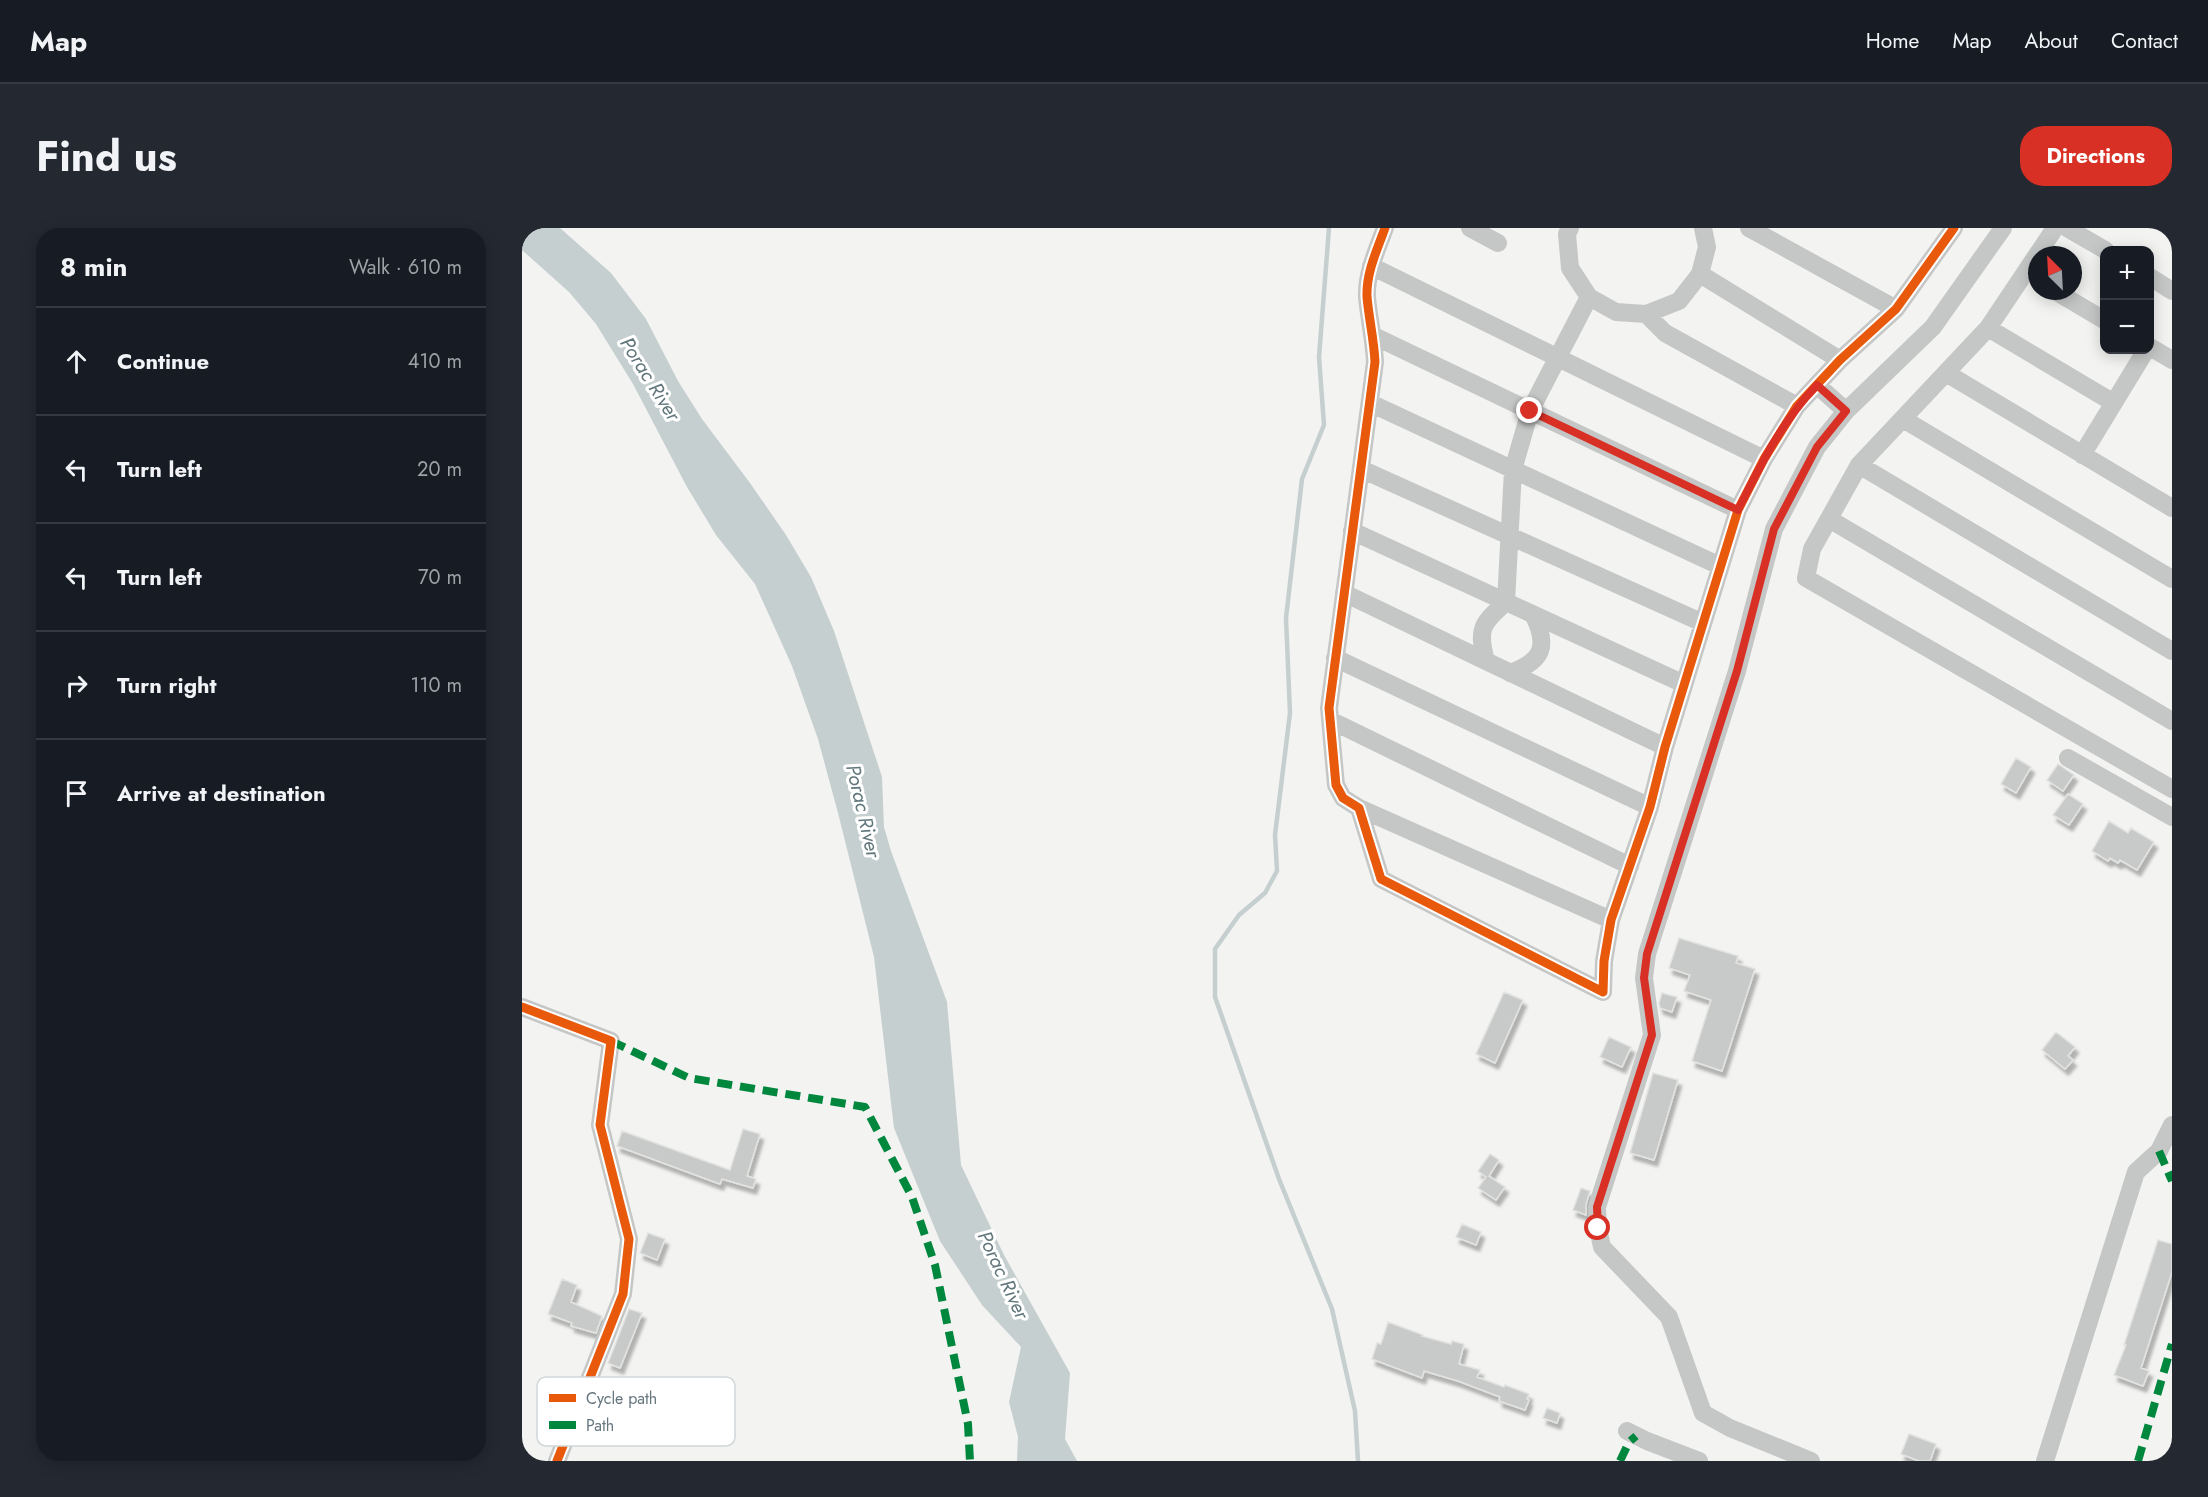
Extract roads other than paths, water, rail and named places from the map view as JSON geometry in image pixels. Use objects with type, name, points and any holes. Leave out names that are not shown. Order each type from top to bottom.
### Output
[{"type":"street","points":[[1384,228],[1371,266],[1367,295],[1374,336],[1375,362],[1329,708],[1336,785],[1343,798],[1359,808],[1611,920]]},
{"type":"street","points":[[1470,228],[1498,243]]},
{"type":"street","points":[[1570,228],[1567,234],[1570,268],[1589,297],[1616,312],[1646,314],[1678,301],[1700,274],[1707,247],[1703,228]]},
{"type":"street","points":[[1749,228],[1896,309]]},
{"type":"street","points":[[1359,808],[1381,879],[1603,992],[1604,961],[1611,920],[1650,807],[1665,747],[1738,510],[1764,459],[1797,406],[1840,360],[1896,309],[1954,228]]},
{"type":"street","points":[[1811,1461],[1730,1428],[1702,1413],[1669,1317],[1602,1247],[1597,1207],[1652,1035],[1644,978],[1647,954],[1737,671],[1774,529],[1817,447],[1846,411],[1933,327],[2003,228]]},
{"type":"street","points":[[2046,246],[2055,228]]},
{"type":"street","points":[[2067,228],[2100,248]]},
{"type":"street","points":[[1371,266],[1764,459]]},
{"type":"street","points":[[1700,274],[1840,360]]},
{"type":"street","points":[[2028,280],[1988,328],[1859,465],[1812,549],[1806,578],[2172,789]]},
{"type":"street","points":[[2154,280],[2172,291]]},
{"type":"street","points":[[1486,661],[1480,642],[1482,628],[1506,602],[1514,470],[1530,411],[1589,297]]},
{"type":"street","points":[[2070,300],[2100,318]]},
{"type":"street","points":[[1646,314],[1665,333],[1797,406]]},
{"type":"street","points":[[1988,328],[2114,403]]},
{"type":"street","points":[[1374,336],[1738,510]]},
{"type":"street","points":[[2154,351],[2172,360]]},
{"type":"street","points":[[2082,455],[2144,354]]},
{"type":"street","points":[[1946,373],[2082,455],[2170,503]]},
{"type":"street","points":[[1817,385],[1846,411]]},
{"type":"street","points":[[1370,403],[1720,566]]},
{"type":"street","points":[[1903,419],[2172,579]]},
{"type":"street","points":[[1859,465],[2172,651]]},
{"type":"street","points":[[1361,469],[1703,623]]},
{"type":"street","points":[[1829,519],[2172,722]]},
{"type":"street","points":[[1353,531],[1684,684]]},
{"type":"street","points":[[1344,593],[1665,747]]},
{"type":"street","points":[[1510,673],[1533,662],[1540,652],[1543,640],[1533,615]]},
{"type":"street","points":[[1335,658],[1650,807]]},
{"type":"street","points":[[1330,720],[1630,866]]},
{"type":"street","points":[[2068,758],[2172,817]]},
{"type":"street","points":[[522,1007],[611,1041],[600,1125],[629,1239],[623,1294],[590,1377]]},
{"type":"street","points":[[2045,1461],[2136,1172],[2158,1151],[2172,1125]]},
{"type":"street","points":[[1627,1431],[1699,1461]]},
{"type":"street","points":[[557,1461],[563,1446]]},
{"type":"water","name":"Porac River","points":[[522,228],[560,228],[611,273],[646,319],[678,381],[702,419],[786,535],[811,577],[834,631],[882,777],[884,827],[891,851],[947,1002],[961,1165],[1004,1255],[1070,1373],[1065,1439],[1077,1461],[1017,1461],[1018,1437],[1009,1402],[1021,1347],[982,1305],[940,1241],[894,1128],[874,957],[818,739],[792,666],[755,584],[716,535],[687,487],[633,384],[596,324],[569,292],[522,250]]},
{"type":"waterway","points":[[1329,228],[1319,357],[1324,425],[1302,479],[1286,618],[1290,713],[1275,835],[1277,871],[1265,893],[1239,915],[1215,949],[1215,997],[1279,1179],[1332,1309],[1355,1411],[1358,1461]]}]
